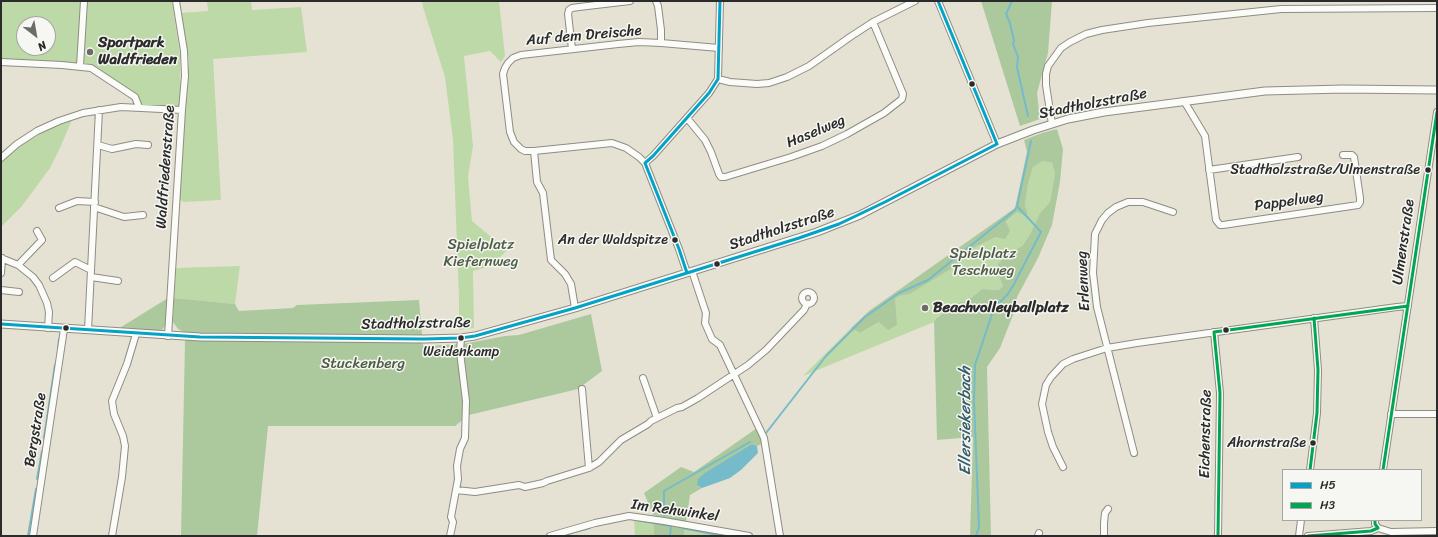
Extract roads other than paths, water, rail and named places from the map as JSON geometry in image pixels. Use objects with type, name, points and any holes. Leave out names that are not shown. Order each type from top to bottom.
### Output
[{"type":"street","points":[[80,66],[84,1]]},
{"type":"street","name":"Waldfriedenstraße","points":[[168,336],[185,76],[184,51],[176,1]]},
{"type":"street","points":[[572,48],[568,14],[569,10],[572,8],[630,1]]},
{"type":"street","points":[[656,1],[661,30],[660,43]]},
{"type":"street","points":[[720,1],[718,79],[709,93],[645,163],[706,313],[705,323],[712,339],[720,345],[764,438],[780,536]]},
{"type":"street","points":[[718,79],[730,82],[757,84],[787,77],[810,66],[873,22],[916,1]]},
{"type":"street","points":[[938,1],[997,144]]},
{"type":"street","points":[[1052,124],[1046,85],[1048,66],[1061,48],[1086,34],[1148,23],[1281,9],[1437,8]]},
{"type":"street","name":"Haselweg","points":[[687,118],[705,140],[721,177],[791,157],[822,146],[858,128],[884,113],[902,99],[902,94],[873,22]]},
{"type":"street","name":"Auf dem Dreische","points":[[645,163],[626,148],[612,143],[534,151],[525,151],[521,149],[511,137],[503,74],[504,68],[513,58],[521,55],[572,48],[618,44],[660,43],[719,48]]},
{"type":"street","points":[[1,62],[80,66],[91,68],[135,97],[138,107]]},
{"type":"street","name":"Stadtholzstraße","points":[[1,324],[136,334],[222,338],[461,338],[492,332],[575,308],[799,238],[839,224],[997,144],[1052,124],[1104,112],[1236,94],[1287,89],[1437,90]]},
{"type":"street","name":"Pappelweg","points":[[1184,101],[1205,136],[1216,220],[1220,225],[1358,205],[1360,198],[1354,158],[1352,155],[1343,155]]},
{"type":"street","points":[[1,158],[16,144],[48,126],[77,115],[122,107],[182,110]]},
{"type":"street","points":[[88,330],[99,110]]},
{"type":"street","name":"Ulmenstraße","points":[[1383,469],[1437,112]]},
{"type":"street","points":[[98,145],[112,149],[136,144],[148,146]]},
{"type":"street","points":[[534,151],[537,182],[542,193],[551,260],[565,274],[571,284],[575,308]]},
{"type":"street","points":[[1210,170],[1298,157]]},
{"type":"street","points":[[59,208],[77,201],[94,205],[121,216],[143,215]]},
{"type":"street","name":"Erlenweg","points":[[1134,452],[1097,307],[1093,273],[1095,234],[1102,220],[1116,207],[1128,202],[1143,202],[1173,212]]},
{"type":"street","points":[[18,265],[42,240],[38,231]]},
{"type":"street","points":[[1,273],[2,258],[18,265],[33,277],[43,293],[49,312],[48,328]]},
{"type":"street","points":[[53,278],[76,262],[91,274],[118,281]]},
{"type":"street","points":[[1,290],[19,292]]},
{"type":"street","points":[[456,490],[476,492],[519,485],[525,487],[543,483],[589,468],[599,462],[621,440],[657,418],[682,407],[748,365],[766,350],[804,310],[807,304]]},
{"type":"street","points":[[1063,467],[1053,447],[1045,423],[1042,404],[1046,385],[1056,370],[1063,364],[1083,355],[1107,348],[1397,306],[1408,306]]},
{"type":"street","points":[[1310,469],[1317,406],[1317,363],[1314,318]]},
{"type":"street","name":"Bergstraße","points":[[33,536],[64,329]]},
{"type":"street","name":"Eichenstraße","points":[[1214,332],[1220,393],[1218,536]]},
{"type":"street","points":[[112,536],[122,477],[125,446],[123,436],[114,414],[112,401],[133,347],[136,334]]},
{"type":"street","points":[[450,536],[453,522],[451,517],[458,479],[457,466],[460,449],[466,432],[466,401],[460,352],[461,338]]},
{"type":"street","points":[[643,378],[657,418]]},
{"type":"street","points":[[582,390],[589,468]]},
{"type":"street","points":[[1391,414],[1437,414]]},
{"type":"street","points":[[1104,536],[1104,523],[1108,509]]},
{"type":"street","name":"Im Rehwinkel","points":[[550,536],[595,523],[630,516],[749,536]]},
{"type":"street","points":[[1299,536],[1301,521]]},
{"type":"street","points":[[1375,521],[1378,528]]},
{"type":"street","points":[[1308,536],[1371,531],[1378,528],[1391,532],[1437,531]]},
{"type":"water","points":[[752,444],[757,446],[758,453],[741,470],[730,478],[702,488],[697,485],[698,479],[705,473]]},
{"type":"waterway","name":"Ellersiekerbach","points":[[1012,1],[1006,14],[1010,23],[1014,41],[1013,44],[1018,57],[1017,67],[1028,116]]},
{"type":"waterway","name":"Ellersiekerbach","points":[[976,536],[979,527],[974,401],[975,365],[994,308],[1008,294],[1041,232],[1017,206],[1031,141]]},
{"type":"waterway","points":[[766,433],[826,356],[865,317],[899,293],[928,280],[1015,210],[1017,206]]},
{"type":"waterway","points":[[58,350],[59,339]]},
{"type":"waterway","points":[[44,438],[55,365]]},
{"type":"waterway","points":[[664,515],[664,491],[750,442]]},
{"type":"waterway","points":[[37,479],[42,451]]},
{"type":"waterway","points":[[28,536],[36,489]]},
{"type":"waterway","points":[[637,520],[671,526],[670,536]]},
{"type":"waterway","points":[[564,535],[590,528]]},
{"type":"waterway","points":[[682,528],[723,536]]},
{"type":"place","name":"Sportpark Waldfrieden","points":[[90,52]]},
{"type":"place","name":"Stadtholzstraße/Ulmenstraße","points":[[1428,170]]},
{"type":"place","name":"An der Waldspitze","points":[[675,240]]},
{"type":"place","name":"Beachvolleyballplatz","points":[[925,308]]},
{"type":"place","name":"Weidenkamp","points":[[461,338]]},
{"type":"place","name":"Ahornstraße","points":[[1313,443]]},
{"type":"park label","name":"Spielplatz Kiefernweg","points":[[481,254]]},
{"type":"park label","name":"Spielplatz Teschweg","points":[[983,262]]},
{"type":"park label","name":"Stuckenberg","points":[[363,364]]}]
